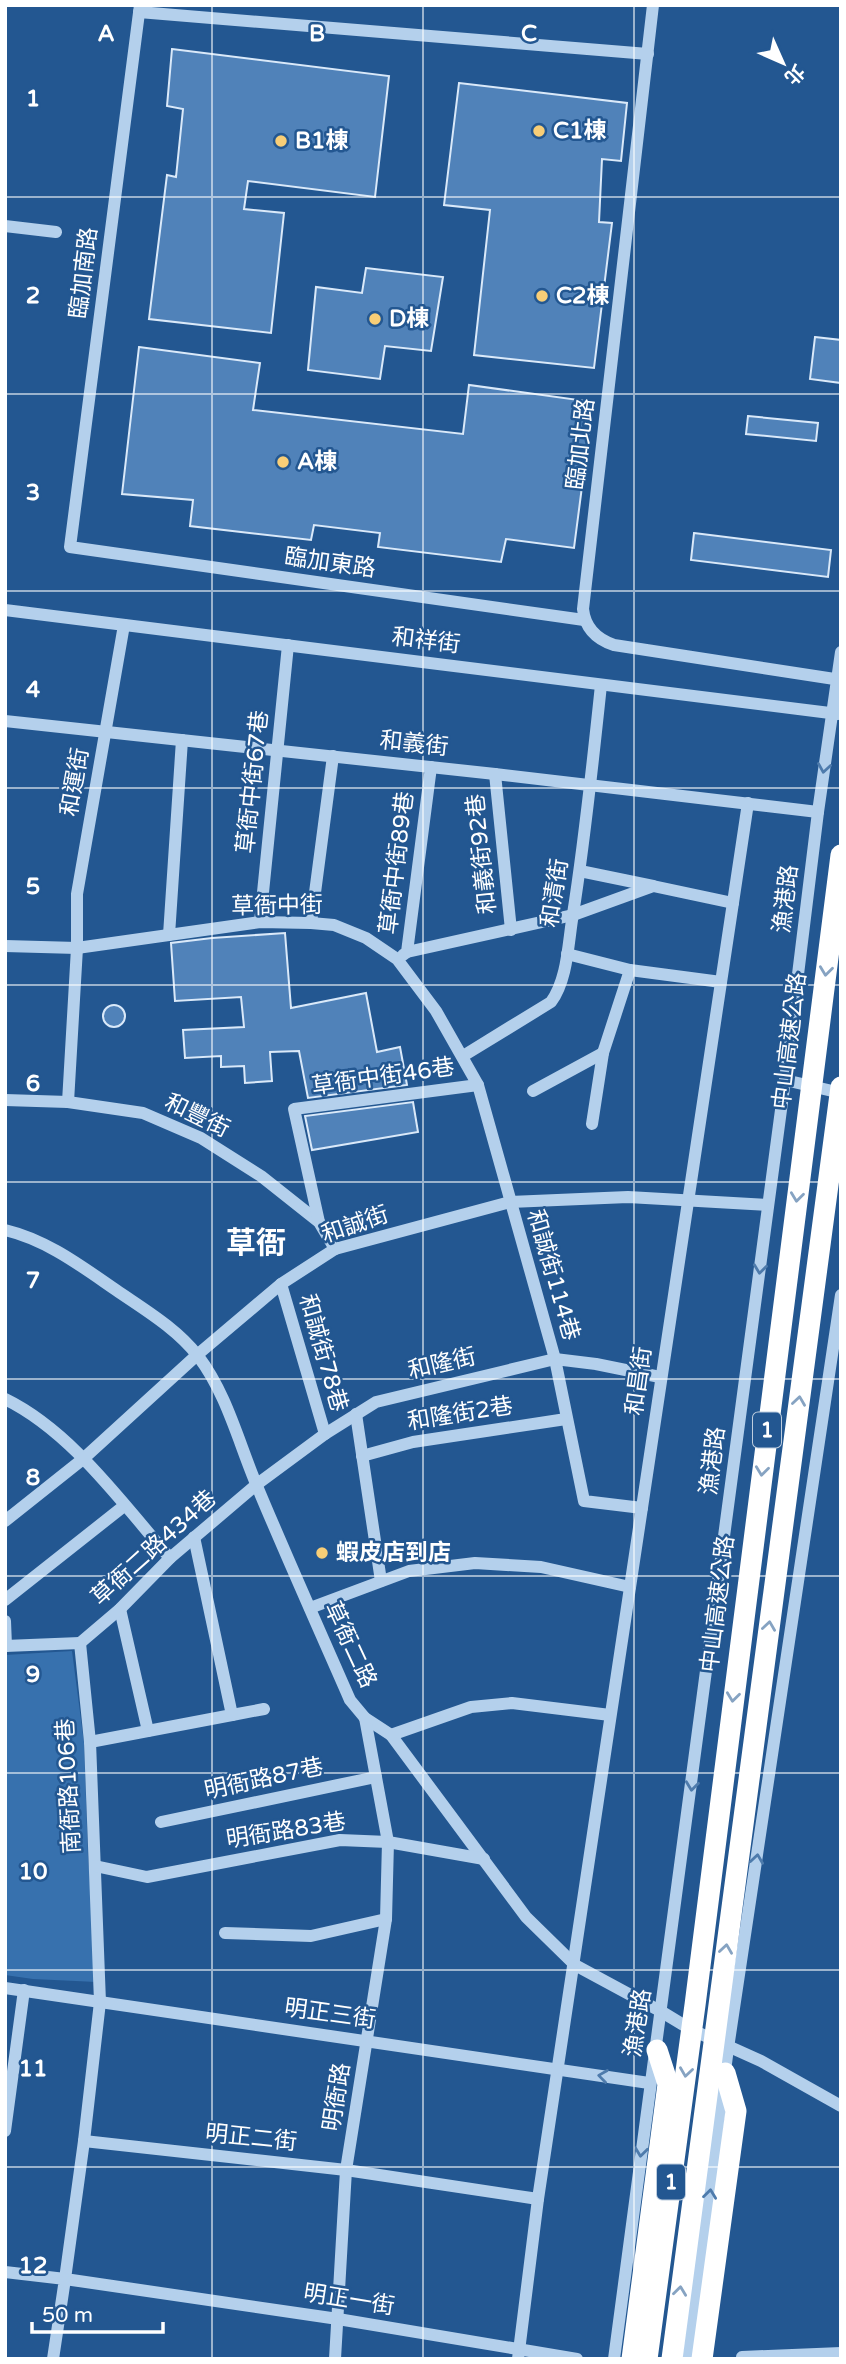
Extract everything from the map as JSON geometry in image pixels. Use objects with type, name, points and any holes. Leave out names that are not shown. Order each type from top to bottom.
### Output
[{"type":"highway","name":"中山高速公路","points":[[647,2359],[695,2005],[841,855]]},
{"type":"highway","name":"1","points":[[671,2359],[841,1087]]},
{"type":"highway","points":[[632,2359],[668,2084],[657,2050]]},
{"type":"highway","points":[[702,2359],[736,2111],[725,2073]]},
{"type":"street","name":"臨加北路","points":[[584,621],[583,609],[653,5]]},
{"type":"street","points":[[139,8],[648,54]]},
{"type":"street","name":"臨加南路","points":[[70,547],[139,8]]},
{"type":"street","points":[[5,226],[57,232]]},
{"type":"street","name":"臨加東路","points":[[70,547],[584,621]]},
{"type":"street","name":"和祥街","points":[[5,610],[837,714]]},
{"type":"street","points":[[584,621],[602,641],[614,645],[839,680]]},
{"type":"street","name":"和運街","points":[[68,1101],[77,948],[77,894],[124,625]]},
{"type":"street","name":"草衙中街67巷","points":[[260,922],[288,645]]},
{"type":"street","name":"漁港路","points":[[614,2359],[785,1080],[818,812],[837,714],[841,652]]},
{"type":"street","name":"和清街","points":[[463,1056],[551,1002],[558,992],[580,871],[601,685]]},
{"type":"street","name":"和義街","points":[[5,721],[590,784],[818,812]]},
{"type":"street","points":[[169,935],[182,740]]},
{"type":"street","points":[[311,923],[333,756]]},
{"type":"street","name":"草衙中街89巷","points":[[402,956],[431,767]]},
{"type":"street","name":"和義街92巷","points":[[495,774],[511,930]]},
{"type":"street","name":"和昌街","points":[[575,1965],[660,1377],[748,803]]},
{"type":"street","points":[[580,871],[733,903]]},
{"type":"street","points":[[402,956],[573,915],[653,886]]},
{"type":"street","name":"草衙中街","points":[[5,946],[77,948],[260,922],[311,923],[334,925],[402,956],[478,1085],[510,1202]]},
{"type":"street","points":[[567,954],[630,970],[721,982]]},
{"type":"street","points":[[592,1124],[603,1053],[630,970]]},
{"type":"street","points":[[533,1091],[603,1053]]},
{"type":"street","points":[[785,1080],[841,1093]]},
{"type":"street","name":"草衙中街46巷","points":[[319,1222],[295,1110],[478,1085]]},
{"type":"street","name":"和豐街","points":[[5,1100],[68,1101],[143,1113],[201,1138],[261,1176],[319,1222],[335,1249]]},
{"type":"street","name":"和誠街","points":[[5,1521],[83,1459],[197,1355],[281,1284],[335,1249],[510,1202],[628,1197],[768,1205]]},
{"type":"street","name":"和誠街114巷","points":[[510,1202],[555,1359],[583,1501],[642,1508]]},
{"type":"street","name":"草衙二路","points":[[5,1230],[34,1239],[59,1251],[173,1329],[197,1355],[212,1377],[350,1700],[365,1718],[391,1735],[526,1917],[575,1965],[662,2011],[690,2029],[761,2061],[841,2106]]},
{"type":"street","name":"和誠街78巷","points":[[281,1284],[325,1434]]},
{"type":"street","points":[[688,2359],[728,2048],[841,1295]]},
{"type":"street","name":"和隆街","points":[[256,1485],[325,1434],[376,1402],[555,1359],[597,1364],[660,1377]]},
{"type":"street","points":[[5,1399],[29,1411],[83,1459],[170,1558]]},
{"type":"street","points":[[356,1415],[381,1581]]},
{"type":"street","name":"和隆街2巷","points":[[362,1456],[413,1442],[566,1419]]},
{"type":"street","name":"草衙二路434巷","points":[[80,1643],[120,1609],[170,1558],[256,1485]]},
{"type":"street","points":[[5,1600],[124,1506]]},
{"type":"street","points":[[194,1537],[232,1715]]},
{"type":"street","points":[[310,1608],[408,1571],[475,1563],[541,1567],[629,1587]]},
{"type":"street","points":[[120,1609],[148,1731]]},
{"type":"street","points":[[5,1620],[6,1646],[80,1643]]},
{"type":"street","name":"南衙路106巷","points":[[80,1643],[90,1742],[100,2002]]},
{"type":"street","points":[[391,1735],[471,1707],[512,1703],[610,1715]]},
{"type":"street","points":[[90,1742],[264,1709]]},
{"type":"street","name":"明衙路","points":[[335,2359],[346,2170],[386,1919],[388,1842],[365,1718]]},
{"type":"street","name":"明衙路87巷","points":[[161,1822],[376,1777]]},
{"type":"street","name":"明衙路83巷","points":[[95,1866],[147,1877],[340,1840],[388,1842],[484,1859]]},
{"type":"street","points":[[225,1933],[311,1936],[386,1919]]},
{"type":"street","points":[[518,2354],[538,2199],[575,1965]]},
{"type":"street","name":"明正三街","points":[[5,1988],[649,2083]]},
{"type":"street","points":[[5,2130],[24,1990]]},
{"type":"street","points":[[53,2359],[84,2141],[100,2002]]},
{"type":"street","name":"明正二街","points":[[84,2141],[346,2170],[538,2199]]},
{"type":"street","name":"明正一街","points":[[5,2272],[338,2319],[518,2354],[577,2359]]},
{"type":"street","points":[[742,2357],[841,2353]]},
{"type":"shaded area","points":[[72,1651],[84,1743],[88,1856],[97,1982],[5,1975],[5,1655]]},
{"type":"building","points":[[172,49],[389,76],[375,197],[248,181],[244,209],[284,213],[271,333],[149,319],[167,175],[176,177],[183,109],[167,106]]},
{"type":"building","points":[[459,83],[627,103],[621,161],[602,159],[599,222],[612,223],[594,368],[474,355],[490,210],[444,205]]},
{"type":"building","name":"D棟","points":[[366,268],[443,277],[431,351],[385,346],[380,379],[308,370],[316,287],[362,293]]},
{"type":"building","points":[[815,337],[841,340],[841,383],[810,379]]},
{"type":"building","name":"A棟","points":[[139,347],[260,363],[253,410],[463,434],[469,385],[593,402],[574,548],[506,539],[501,562],[378,547],[380,533],[314,525],[311,540],[190,526],[193,500],[122,494]]},
{"type":"building","points":[[748,416],[818,423],[816,441],[746,434]]},
{"type":"building","points":[[694,533],[831,550],[828,577],[691,560]]},
{"type":"building","points":[[285,933],[291,1008],[366,993],[377,1052],[400,1047],[407,1085],[308,1098],[299,1051],[270,1052],[272,1081],[245,1083],[244,1066],[221,1067],[221,1056],[185,1058],[183,1030],[244,1027],[241,997],[175,1001],[171,943]]},
{"type":"building","points":[[110,1005],[118,1005],[125,1012],[125,1020],[118,1027],[110,1027],[103,1020],[103,1012]]},
{"type":"building","points":[[413,1102],[418,1132],[312,1150],[305,1116]]},
{"type":"place","name":"C1棟","points":[[539,131]]},
{"type":"place","name":"B1棟","points":[[281,141]]},
{"type":"place","name":"C2棟","points":[[542,296]]},
{"type":"place","name":"D棟","points":[[375,319]]},
{"type":"place","name":"A棟","points":[[283,462]]},
{"type":"place","name":"蝦皮店到店","points":[[322,1553]]},
{"type":"district","name":"草衙","points":[[256,1243]]}]
